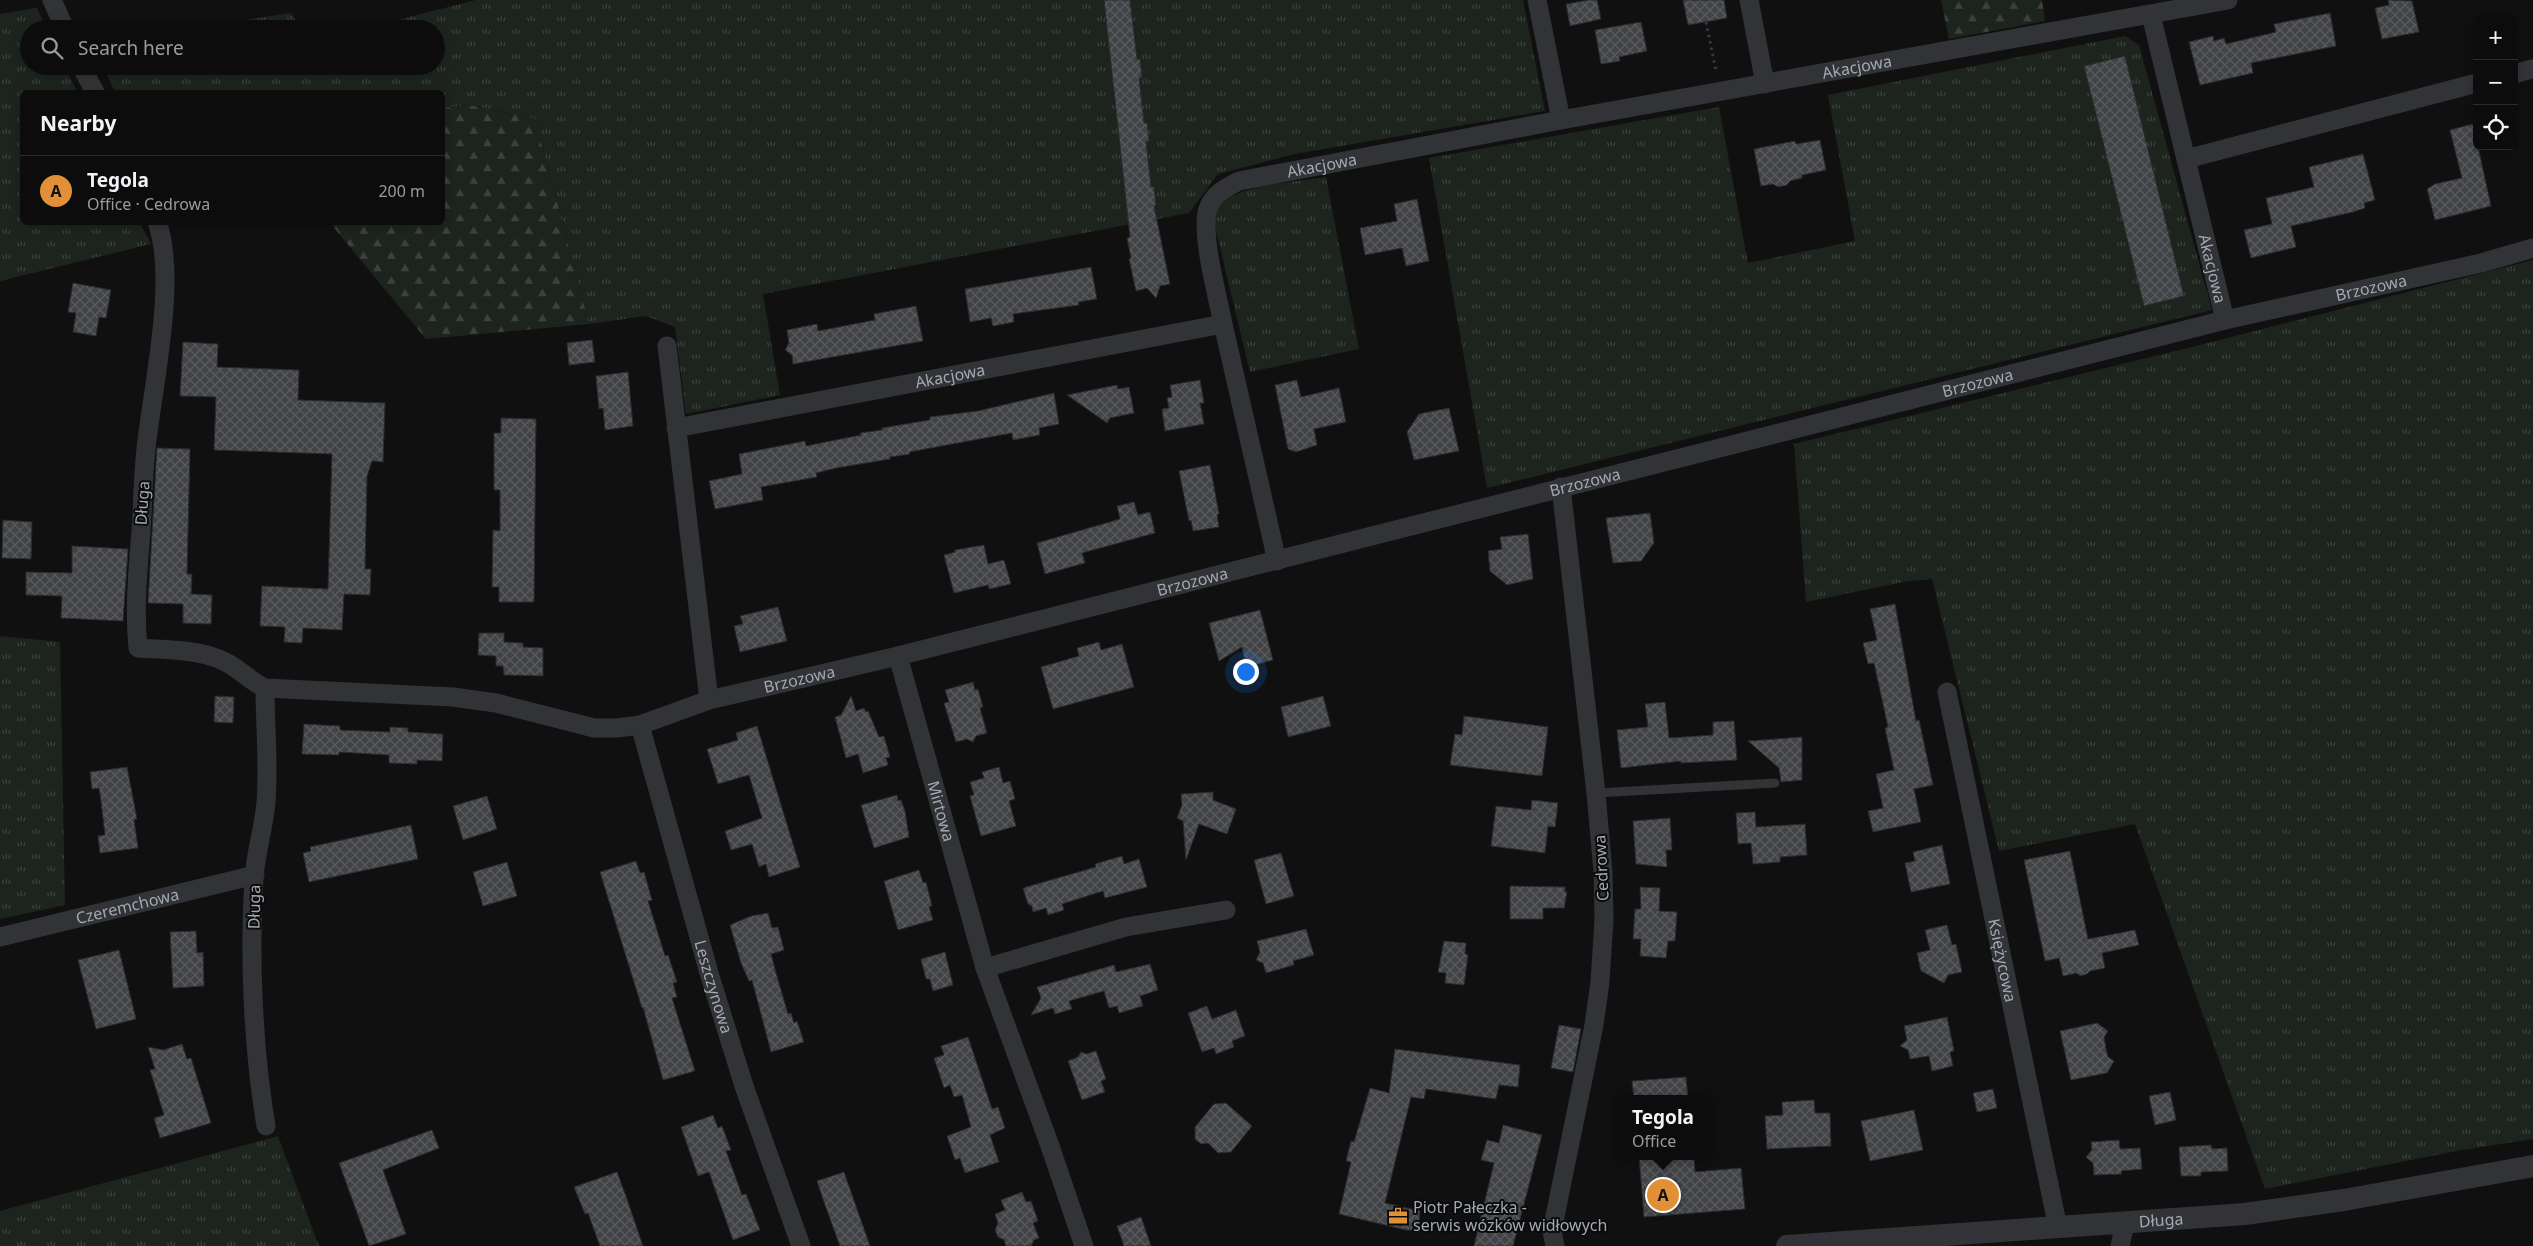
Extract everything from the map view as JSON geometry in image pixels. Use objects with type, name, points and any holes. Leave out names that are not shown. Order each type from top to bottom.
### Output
[{"type":"street","points":[[52,0],[61,20]]},
{"type":"street","points":[[1537,0],[1561,120]]},
{"type":"street","points":[[1749,0],[1765,84]]},
{"type":"street","name":"Akacjowa","points":[[1277,560],[1223,324],[1205,225],[1208,208],[1219,192],[1239,182],[1561,120],[2228,0]]},
{"type":"street","name":"Akacjowa","points":[[2150,15],[2225,320]]},
{"type":"street","points":[[86,75],[94,90]]},
{"type":"street","points":[[2186,159],[2473,85]]},
{"type":"street","name":"Długa","points":[[158,225],[162,235],[165,279],[146,443],[135,619],[138,648],[189,652],[219,659],[237,669],[250,681],[265,688],[453,697],[496,703],[594,728],[640,725]]},
{"type":"street","name":"Brzozowa","points":[[640,725],[709,700],[898,656],[2225,320],[2481,262],[2533,248]]},
{"type":"street","name":"Akacjowa","points":[[676,428],[1223,324]]},
{"type":"street","points":[[667,346],[709,700]]},
{"type":"street","name":"Cedrowa","points":[[1555,1246],[1552,1231],[1584,1075],[1600,982],[1603,891],[1596,794],[1561,487]]},
{"type":"street","name":"Mirtowa","points":[[898,656],[985,968],[1050,1146],[1084,1246]]},
{"type":"street","name":"Długa","points":[[265,688],[266,802],[254,875],[254,999],[261,1098],[266,1126]]},
{"type":"street","name":"Księżycowa","points":[[1948,692],[2058,1228]]},
{"type":"street","name":"Leszczynowa","points":[[640,725],[715,992],[744,1086],[801,1246]]},
{"type":"street","name":"Czeremchowa","points":[[0,937],[254,875]]},
{"type":"street","points":[[985,968],[1126,927],[1226,910]]},
{"type":"street","name":"Długa","points":[[1787,1246],[2125,1224],[2245,1214],[2308,1206],[2533,1166]]},
{"type":"street","points":[[2120,1246],[2125,1224]]},
{"type":"lane","points":[[1596,794],[1776,783]]},
{"type":"path","points":[[1706,22],[1720,92]]},
{"type":"green space","points":[[476,0],[1523,0],[1545,111],[1295,154],[1218,174],[1189,213],[763,294],[780,395],[686,414],[675,327],[646,316],[589,324],[535,119],[470,105],[445,108],[445,90],[114,90],[107,75],[445,75],[445,20],[397,20]]},
{"type":"green space","points":[[1941,0],[2042,0],[2045,21],[1949,39]]},
{"type":"green space","points":[[37,8],[43,20],[20,20],[20,75],[69,75],[76,90],[20,90],[20,225],[141,225],[151,244],[0,281],[0,14]]},
{"type":"green space","points":[[291,13],[295,20],[244,20]]},
{"type":"green space","points":[[2125,36],[2139,45],[2212,310],[1487,488],[1429,158],[1719,107],[1748,263],[1855,241],[1828,95]]},
{"type":"green space","points":[[469,105],[535,119],[589,324],[426,339],[332,225],[445,225],[445,108]]},
{"type":"green space","points":[[1326,177],[1359,349],[1250,372],[1214,223],[1216,211],[1226,200],[1252,189]]},
{"type":"green space","points":[[2533,260],[2533,1139],[2462,1150],[2265,1189],[2135,824],[1999,851],[1932,579],[1908,581],[1806,602],[1794,444],[2200,345]]},
{"type":"green space","points":[[0,636],[60,642],[65,905],[0,919]]},
{"type":"green space","points":[[278,1136],[319,1246],[0,1246],[0,1211]]},
{"type":"building","points":[[1104,0],[1130,0],[1137,59],[1140,59],[1142,77],[1139,78],[1144,123],[1147,123],[1149,141],[1146,142],[1151,187],[1154,187],[1156,205],[1154,206],[1170,284],[1160,286],[1156,298],[1147,288],[1136,291],[1129,259],[1131,258],[1127,238],[1130,237]]},
{"type":"building","points":[[1597,0],[1601,19],[1570,26],[1566,4]]},
{"type":"building","points":[[1683,0],[1724,0],[1727,18],[1688,25]]},
{"type":"building","points":[[2388,0],[2412,1],[2419,32],[2382,39],[2375,8],[2389,5]]},
{"type":"building","points":[[2330,13],[2336,46],[2251,63],[2253,73],[2200,85],[2189,42],[2213,36],[2214,41],[2224,38],[2226,44],[2276,32],[2274,24]]},
{"type":"building","points":[[1641,22],[1647,51],[1619,57],[1620,61],[1601,64],[1595,30]]},
{"type":"building","points":[[2125,56],[2184,296],[2144,306],[2084,66]]},
{"type":"building","points":[[2473,124],[2473,150],[2479,150],[2491,206],[2435,220],[2427,189],[2435,184],[2462,178],[2450,130]]},
{"type":"building","points":[[1820,140],[1826,170],[1802,175],[1802,178],[1790,181],[1787,185],[1778,187],[1773,184],[1761,186],[1754,149],[1795,141],[1796,144]]},
{"type":"building","points":[[2363,154],[2375,200],[2364,203],[2365,208],[2353,212],[2291,226],[2296,247],[2251,258],[2244,230],[2272,224],[2266,198],[2314,187],[2309,167]]},
{"type":"building","points":[[1417,199],[1429,261],[1406,266],[1402,248],[1365,255],[1360,228],[1397,221],[1394,204]]},
{"type":"building","points":[[1091,267],[1097,299],[1078,302],[1079,305],[1013,314],[1014,322],[993,326],[991,318],[970,322],[965,289]]},
{"type":"building","points":[[73,283],[111,290],[106,318],[99,317],[96,336],[73,332],[76,313],[68,312]]},
{"type":"building","points":[[916,306],[923,341],[793,364],[792,355],[785,350],[789,343],[787,330],[817,324],[818,331],[875,320],[874,314]]},
{"type":"building","points":[[592,340],[595,362],[569,365],[567,343]]},
{"type":"building","points":[[183,342],[218,344],[217,367],[299,370],[298,400],[385,403],[383,462],[372,461],[367,476],[365,569],[371,569],[370,595],[344,594],[342,630],[303,628],[302,643],[284,642],[285,627],[260,626],[262,586],[328,589],[332,454],[214,450],[216,397],[180,396]]},
{"type":"building","points":[[628,372],[633,426],[605,430],[603,408],[599,409],[596,376]]},
{"type":"building","points":[[1200,380],[1204,403],[1200,403],[1204,424],[1165,431],[1162,409],[1169,408],[1167,398],[1172,397],[1170,385]]},
{"type":"building","points":[[1297,380],[1301,397],[1339,388],[1346,422],[1314,429],[1317,445],[1296,452],[1288,449],[1275,385]]},
{"type":"building","points":[[1117,385],[1118,389],[1129,387],[1134,413],[1110,418],[1107,423],[1067,395]]},
{"type":"building","points":[[1054,393],[1059,424],[1039,428],[1040,435],[1013,440],[1012,433],[909,452],[910,454],[890,457],[890,459],[836,468],[816,473],[817,477],[761,487],[763,500],[715,509],[709,481],[742,474],[739,454],[805,441],[806,446],[861,435],[860,433],[882,430],[882,428],[930,420],[930,417],[978,411]]},
{"type":"building","points":[[1449,408],[1459,451],[1414,460],[1407,432],[1419,414]]},
{"type":"building","points":[[501,418],[536,419],[534,602],[499,602],[499,587],[492,587],[493,530],[500,531],[500,490],[494,490],[494,433],[501,433]]},
{"type":"building","points":[[157,448],[190,449],[187,574],[192,574],[191,594],[212,595],[211,624],[183,623],[183,604],[148,603]]},
{"type":"building","points":[[1210,465],[1219,514],[1217,515],[1219,527],[1193,531],[1191,520],[1189,521],[1179,471]]},
{"type":"building","points":[[1134,502],[1138,515],[1150,512],[1155,533],[1082,553],[1085,563],[1045,574],[1037,543],[1120,519],[1117,506]]},
{"type":"building","points":[[1650,513],[1654,543],[1641,561],[1613,563],[1606,518]]},
{"type":"building","points":[[3,520],[32,522],[31,559],[2,558]]},
{"type":"building","points":[[1528,534],[1533,579],[1507,585],[1490,571],[1488,551],[1502,549],[1500,537]]},
{"type":"building","points":[[984,545],[988,564],[1004,560],[1011,584],[989,589],[988,585],[954,593],[944,555],[955,552],[955,550]]},
{"type":"building","points":[[72,546],[128,549],[123,621],[61,618],[62,596],[26,595],[26,572],[72,573]]},
{"type":"building","points":[[1895,604],[1916,721],[1919,720],[1933,785],[1914,789],[1921,822],[1873,832],[1868,811],[1883,808],[1876,774],[1894,770],[1885,728],[1888,727],[1874,663],[1868,664],[1863,643],[1877,640],[1870,609]]},
{"type":"building","points":[[778,607],[787,641],[740,652],[734,626],[743,624],[740,616]]},
{"type":"building","points":[[1260,610],[1273,660],[1246,667],[1242,647],[1219,661],[1209,623]]},
{"type":"building","points":[[479,633],[504,633],[504,642],[523,643],[523,647],[543,648],[543,676],[504,675],[503,666],[496,666],[496,656],[478,655]]},
{"type":"building","points":[[1099,642],[1101,650],[1122,644],[1134,687],[1053,709],[1041,667],[1079,656],[1077,648]]},
{"type":"building","points":[[973,682],[975,690],[978,689],[983,707],[980,708],[987,733],[976,736],[973,742],[967,739],[956,742],[944,703],[949,702],[945,690]]},
{"type":"building","points":[[215,696],[234,697],[233,723],[214,722]]},
{"type":"building","points":[[851,696],[856,711],[864,708],[866,712],[868,711],[879,737],[884,736],[890,757],[886,758],[888,765],[863,773],[858,754],[846,758],[835,717],[841,715]]},
{"type":"building","points":[[1323,696],[1331,726],[1288,737],[1281,707]]},
{"type":"building","points":[[1665,702],[1669,738],[1713,735],[1713,722],[1734,721],[1737,760],[1681,763],[1681,761],[1621,768],[1617,730],[1648,727],[1645,704]]},
{"type":"building","points":[[1464,716],[1548,727],[1542,776],[1450,765],[1455,734],[1462,735]]},
{"type":"building","points":[[304,724],[340,726],[340,730],[390,732],[390,727],[408,728],[408,732],[443,734],[442,761],[417,760],[417,764],[389,763],[389,755],[339,752],[339,755],[302,754]]},
{"type":"building","points":[[757,726],[800,867],[769,877],[766,864],[759,867],[752,844],[731,850],[725,831],[762,818],[749,775],[718,784],[707,749],[738,740],[736,733]]},
{"type":"building","points":[[1802,737],[1802,780],[1781,782],[1779,768],[1748,741]]},
{"type":"building","points":[[127,767],[137,819],[134,820],[138,848],[100,853],[98,836],[105,835],[101,801],[99,788],[92,789],[90,772]]},
{"type":"building","points":[[999,767],[1003,783],[1010,781],[1015,799],[1009,801],[1016,826],[981,836],[970,796],[974,795],[970,782],[984,778],[982,772]]},
{"type":"building","points":[[1213,792],[1213,800],[1236,809],[1227,834],[1199,824],[1186,860],[1183,821],[1177,818],[1182,805],[1181,794]]},
{"type":"building","points":[[897,795],[898,801],[901,800],[905,811],[909,837],[874,848],[861,805]]},
{"type":"building","points":[[487,796],[497,829],[463,840],[453,806]]},
{"type":"building","points":[[1532,800],[1558,803],[1555,827],[1548,826],[1545,853],[1491,846],[1496,806],[1531,810]]},
{"type":"building","points":[[1755,812],[1756,827],[1805,824],[1807,855],[1780,857],[1780,862],[1753,864],[1751,843],[1738,844],[1736,813]]},
{"type":"building","points":[[1670,818],[1672,850],[1666,850],[1667,867],[1636,864],[1633,821]]},
{"type":"building","points":[[411,825],[418,859],[309,882],[303,853],[311,851],[310,847]]},
{"type":"building","points":[[1942,845],[1950,884],[1911,892],[1905,863],[1915,861],[1913,852]]},
{"type":"building","points":[[2070,851],[2088,939],[2135,930],[2139,945],[2102,953],[2105,968],[2090,971],[2080,976],[2077,973],[2063,976],[2059,958],[2045,961],[2024,860]]},
{"type":"building","points":[[1281,853],[1294,896],[1266,904],[1254,860]]},
{"type":"building","points":[[1122,856],[1124,864],[1139,859],[1147,887],[1105,898],[1103,891],[1062,904],[1064,910],[1048,915],[1046,908],[1033,912],[1032,906],[1028,904],[1023,888],[1096,867],[1095,864]]},
{"type":"building","points":[[636,861],[640,873],[644,872],[652,900],[648,901],[665,956],[668,955],[677,982],[673,983],[677,997],[672,998],[695,1071],[663,1080],[643,1007],[600,872]]},
{"type":"building","points":[[507,862],[517,896],[483,906],[473,872]]},
{"type":"building","points":[[919,870],[923,883],[926,882],[932,906],[929,907],[933,920],[898,930],[884,881]]},
{"type":"building","points":[[1510,886],[1565,887],[1565,892],[1567,892],[1564,908],[1543,908],[1543,919],[1510,919]]},
{"type":"building","points":[[1640,887],[1660,888],[1659,911],[1677,912],[1675,941],[1668,941],[1666,958],[1640,956],[1641,939],[1633,939],[1635,909],[1641,909]]},
{"type":"building","points":[[768,913],[772,928],[778,927],[784,950],[771,954],[776,973],[788,1014],[791,1013],[794,1023],[797,1021],[804,1042],[771,1052],[752,980],[749,981],[741,963],[730,925],[751,916]]},
{"type":"building","points":[[1947,925],[1952,945],[1956,944],[1962,972],[1948,975],[1944,983],[1921,971],[1917,953],[1930,950],[1925,930]]},
{"type":"building","points":[[1306,929],[1314,955],[1293,961],[1294,965],[1266,973],[1263,963],[1256,960],[1260,952],[1257,941]]},
{"type":"building","points":[[196,931],[197,953],[203,952],[204,986],[173,988],[170,932]]},
{"type":"building","points":[[1444,941],[1466,943],[1465,954],[1468,955],[1464,985],[1445,983],[1446,973],[1438,972]]},
{"type":"building","points":[[119,950],[136,1019],[96,1029],[78,960]]},
{"type":"building","points":[[945,952],[953,985],[933,991],[930,979],[926,979],[921,959]]},
{"type":"building","points":[[1150,964],[1158,990],[1140,996],[1143,1006],[1119,1013],[1117,1006],[1109,1008],[1104,991],[1069,1001],[1072,1009],[1055,1014],[1053,1008],[1031,1015],[1041,998],[1037,987],[1114,965],[1116,972]]},
{"type":"building","points":[[1207,1006],[1212,1019],[1236,1010],[1245,1036],[1232,1041],[1234,1047],[1216,1054],[1214,1048],[1202,1052],[1188,1013]]},
{"type":"building","points":[[1947,1017],[1954,1051],[1950,1052],[1953,1066],[1932,1071],[1929,1056],[1910,1059],[1908,1050],[1900,1046],[1907,1040],[1904,1026]]},
{"type":"building","points":[[2097,1023],[2108,1031],[2104,1037],[2106,1049],[2108,1057],[2114,1061],[2107,1073],[2071,1080],[2060,1031]]},
{"type":"building","points":[[1559,1025],[1581,1029],[1573,1072],[1551,1068]]},
{"type":"building","points":[[968,1037],[992,1109],[998,1107],[1005,1128],[990,1135],[999,1162],[965,1173],[960,1158],[955,1160],[947,1136],[971,1127],[962,1095],[954,1097],[950,1085],[944,1088],[934,1058],[944,1055],[941,1046]]},
{"type":"building","points":[[182,1044],[187,1059],[191,1058],[211,1123],[160,1138],[154,1118],[164,1115],[150,1070],[155,1069],[148,1047],[163,1050]]},
{"type":"building","points":[[1395,1049],[1520,1065],[1518,1087],[1499,1085],[1496,1099],[1426,1089],[1424,1099],[1411,1097],[1385,1203],[1420,1211],[1418,1230],[1406,1230],[1339,1214],[1351,1162],[1346,1161],[1351,1141],[1354,1142],[1370,1088],[1389,1093]]},
{"type":"building","points":[[1096,1051],[1106,1079],[1101,1081],[1105,1092],[1082,1100],[1068,1061],[1078,1057],[1081,1052],[1086,1054]]},
{"type":"building","points":[[1686,1077],[1688,1095],[1634,1095],[1632,1081]]},
{"type":"building","points":[[1993,1089],[1997,1108],[1977,1112],[1973,1093]]},
{"type":"building","points":[[2170,1092],[2176,1120],[2155,1125],[2149,1096]]},
{"type":"building","points":[[1814,1100],[1815,1113],[1830,1113],[1831,1146],[1767,1149],[1765,1116],[1783,1115],[1782,1102]]},
{"type":"building","points":[[1226,1103],[1252,1126],[1231,1152],[1218,1153],[1208,1143],[1201,1144],[1195,1139],[1195,1127],[1214,1104]]},
{"type":"building","points":[[1914,1110],[1923,1150],[1870,1161],[1861,1121]]},
{"type":"building","points":[[713,1115],[718,1128],[722,1126],[731,1150],[726,1151],[742,1195],[746,1194],[760,1230],[733,1240],[709,1172],[698,1176],[681,1127]]},
{"type":"building","points":[[1503,1125],[1542,1135],[1513,1246],[1474,1246],[1494,1163],[1481,1160],[1487,1140],[1499,1143]]},
{"type":"building","points":[[432,1130],[439,1148],[383,1170],[406,1234],[369,1246],[339,1163]]},
{"type":"building","points":[[2119,1140],[2120,1149],[2140,1148],[2142,1169],[2121,1171],[2122,1174],[2094,1175],[2093,1163],[2086,1157],[2092,1150],[2091,1142]]},
{"type":"building","points":[[2211,1145],[2212,1149],[2227,1148],[2228,1171],[2201,1172],[2201,1176],[2181,1176],[2179,1147]]},
{"type":"building","points":[[1639,1160],[1694,1160],[1695,1172],[1741,1168],[1745,1209],[1644,1217]]},
{"type":"building","points":[[617,1172],[643,1246],[600,1246],[588,1213],[585,1214],[574,1187]]},
{"type":"building","points":[[844,1172],[870,1246],[840,1246],[825,1205],[817,1181]]},
{"type":"building","points":[[1022,1192],[1026,1202],[1031,1201],[1038,1221],[1033,1223],[1039,1238],[1034,1240],[1031,1246],[1006,1246],[1004,1240],[998,1237],[995,1230],[998,1223],[995,1214],[1005,1210],[1001,1200]]},
{"type":"building","points":[[1141,1217],[1151,1246],[1124,1246],[1117,1226]]},
{"type":"place","name":"Tegola","points":[[1663,1195]]},
{"type":"place","name":"Piotr Pałeczka - serwis wózków widłowych","points":[[1398,1216]]}]
